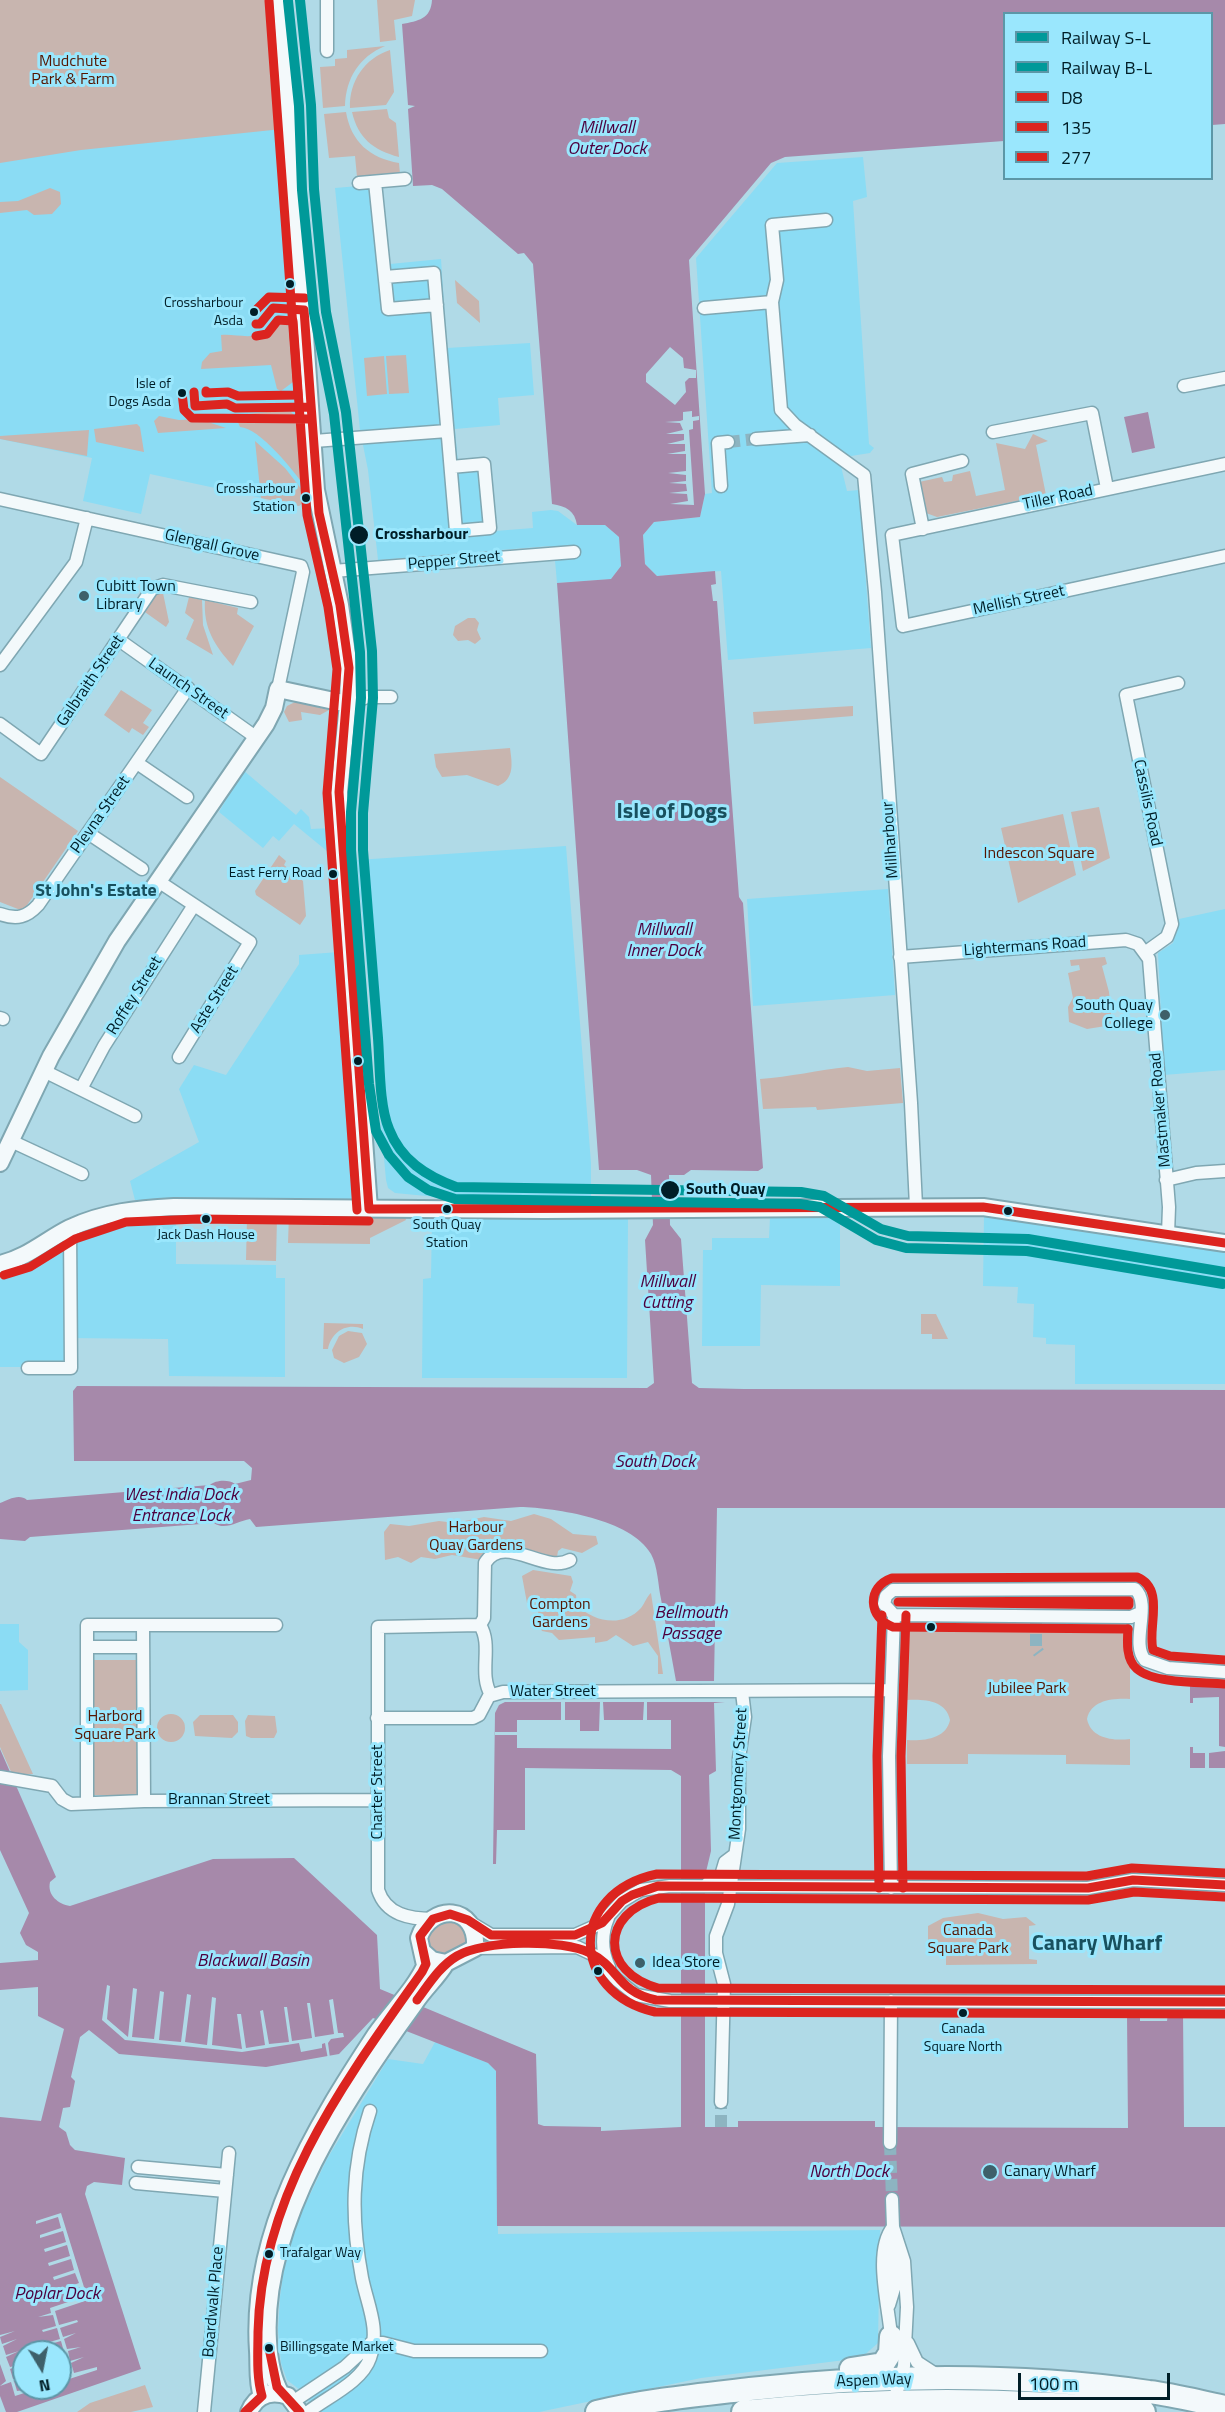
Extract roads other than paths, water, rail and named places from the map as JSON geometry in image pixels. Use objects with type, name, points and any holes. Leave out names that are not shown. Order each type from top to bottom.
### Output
[{"type":"highway","points":[[637,2404],[686,2388],[718,2381],[877,2366],[883,2364],[899,2338]]},
{"type":"highway","name":"Aspen Way","points":[[597,2412],[637,2404],[808,2383],[902,2380],[1050,2382],[1148,2402]]},
{"type":"highway","points":[[1148,2402],[1192,2393],[1225,2397]]},
{"type":"highway","name":"Aspen Way","points":[[743,2412],[894,2402],[1148,2402]]},
{"type":"highway","points":[[1148,2402],[1225,2407]]},
{"type":"street","points":[[281,0],[319,513],[333,571],[349,668],[348,704],[339,792],[340,826],[369,1209]]},
{"type":"street","points":[[327,0],[327,51]]},
{"type":"street","points":[[359,183],[405,180]]},
{"type":"street","points":[[375,182],[388,309],[437,305]]},
{"type":"street","points":[[810,435],[786,418],[781,410],[772,302],[777,280],[772,225],[826,220]]},
{"type":"street","points":[[385,277],[434,273],[456,531],[490,528],[484,464],[451,467]]},
{"type":"street","points":[[704,308],[772,302]]},
{"type":"street","points":[[1184,386],[1225,378]]},
{"type":"street","points":[[993,432],[1092,413],[1107,488]]},
{"type":"street","points":[[314,441],[447,431]]},
{"type":"street","points":[[756,439],[810,435]]},
{"type":"street","name":"Millharbour","points":[[810,435],[864,475],[875,592],[916,1206]]},
{"type":"street","points":[[722,486],[718,443],[728,442]]},
{"type":"street","points":[[923,529],[912,474],[962,461]]},
{"type":"street","name":"Tiller Road","points":[[892,535],[1225,464]]},
{"type":"street","name":"Glengall Grove","points":[[0,499],[301,566],[303,572],[278,689]]},
{"type":"street","points":[[0,664],[76,562],[87,518]]},
{"type":"street","name":"Mellish Street","points":[[892,535],[903,626],[1225,556]]},
{"type":"street","name":"Pepper Street","points":[[333,571],[574,552]]},
{"type":"street","name":"Galbraith Street","points":[[0,724],[41,754],[152,589],[163,585],[252,602]]},
{"type":"street","name":"Launch Street","points":[[119,640],[257,738]]},
{"type":"street","name":"Cassilis Road","points":[[1146,951],[1167,937],[1172,924],[1126,695],[1178,683]]},
{"type":"street","name":"Plevna Street","points":[[0,914],[17,918],[29,914],[188,688]]},
{"type":"street","points":[[0,1163],[44,1071],[117,941],[257,738],[274,708],[278,689],[348,704],[367,697],[391,697]]},
{"type":"street","points":[[137,763],[187,796]]},
{"type":"street","points":[[88,833],[142,869]]},
{"type":"street","points":[[158,881],[194,905]]},
{"type":"street","name":"Aste Street","points":[[179,1057],[250,942],[194,905]]},
{"type":"street","name":"Roffey Street","points":[[81,1089],[116,1025],[194,905]]},
{"type":"street","name":"Lightermans Road","points":[[900,957],[1126,940],[1138,944],[1146,951]]},
{"type":"street","name":"Mastmaker Road","points":[[1146,951],[1149,959],[1170,1219],[1168,1234]]},
{"type":"street","points":[[44,1071],[135,1116]]},
{"type":"street","points":[[11,1141],[82,1174]]},
{"type":"street","points":[[1166,1180],[1196,1173],[1225,1171]]},
{"type":"street","points":[[0,1264],[25,1256],[70,1228],[124,1210],[218,1206],[647,1210],[916,1206],[992,1208],[1225,1243]]},
{"type":"street","points":[[28,1368],[71,1368],[70,1228]]},
{"type":"street","points":[[491,1695],[486,1682],[485,1636],[480,1625],[484,1618],[485,1563],[492,1556],[507,1552],[518,1553],[557,1565],[570,1560]]},
{"type":"street","points":[[1140,1613],[1131,1617],[894,1615],[886,1608],[886,1596],[893,1590],[1135,1589],[1142,1600],[1141,1654],[1145,1660],[1168,1668],[1225,1672]]},
{"type":"street","points":[[891,1888],[890,1690],[894,1615]]},
{"type":"street","points":[[87,1802],[87,1625],[276,1625]]},
{"type":"street","points":[[143,1625],[144,1801]]},
{"type":"street","name":"Charter Street","points":[[432,1919],[399,1914],[386,1906],[380,1897],[378,1627],[480,1625]]},
{"type":"street","points":[[87,1647],[143,1647]]},
{"type":"street","name":"Water Street","points":[[377,1718],[473,1718],[479,1715],[484,1701],[491,1695],[664,1691],[890,1690]]},
{"type":"street","name":"Montgomery Street","points":[[721,2102],[720,2001],[724,1984],[716,1953],[716,1936],[730,1888],[733,1856],[739,1829],[739,1758],[744,1717],[742,1692]]},
{"type":"street","name":"Brannan Street","points":[[6,1778],[52,1786],[62,1799],[71,1804],[144,1801],[378,1800]]},
{"type":"street","name":"Montgomery Street","points":[[712,1884],[722,1877],[725,1862],[733,1856]]},
{"type":"street","points":[[733,1874],[737,1881],[747,1888]]},
{"type":"street","points":[[407,1999],[446,1963],[485,1943],[575,1935],[590,1930],[608,1917],[622,1901],[641,1890],[712,1884],[730,1888],[1075,1888],[1100,1887],[1133,1880],[1225,1886]]},
{"type":"street","points":[[248,2412],[262,2396],[256,2339],[257,2305],[266,2251],[275,2220],[317,2131],[407,1999],[425,1958],[420,1935],[432,1919],[450,1914],[471,1923],[476,1935],[485,1943],[576,1947],[594,1955],[611,1974],[636,1995],[670,2001],[1225,2002]]},
{"type":"street","points":[[608,1917],[603,1929],[603,1950],[611,1974]]},
{"type":"street","points":[[425,1958],[446,1963]]},
{"type":"street","points":[[890,2143],[891,2001]]},
{"type":"street","points":[[292,2402],[270,2361],[268,2324],[272,2283],[286,2226],[308,2175],[383,2037]]},
{"type":"street","points":[[308,2412],[360,2373],[370,2357],[374,2317],[362,2279],[354,2193],[358,2146],[370,2111]]},
{"type":"street","name":"Boardwalk Place","points":[[204,2412],[229,2153]]},
{"type":"street","points":[[138,2167],[226,2175]]},
{"type":"street","points":[[136,2183],[225,2191]]},
{"type":"street","points":[[892,2199],[891,2230],[895,2285],[889,2309],[899,2338],[902,2380],[894,2402]]},
{"type":"street","points":[[891,2230],[904,2262],[907,2307],[899,2338]]},
{"type":"street","points":[[889,2309],[897,2306],[907,2307]]},
{"type":"street","points":[[899,2338],[926,2370],[959,2380]]},
{"type":"street","points":[[262,2396],[292,2402],[345,2367],[371,2343],[383,2343],[414,2351],[541,2351]]},
{"type":"water","points":[[432,0],[1225,0],[1225,124],[1213,125],[1213,12],[1003,12],[1003,141],[785,157],[771,163],[689,260],[705,494],[700,517],[654,522],[643,535],[645,564],[657,576],[715,571],[716,584],[711,585],[713,601],[717,601],[739,897],[743,903],[763,1168],[758,1171],[691,1170],[684,1175],[669,1175],[670,1225],[681,1239],[692,1383],[699,1388],[744,1389],[1225,1390],[1225,1508],[717,1508],[714,1681],[725,1681],[725,1702],[714,1703],[716,1771],[709,1775],[711,1851],[705,1876],[705,2127],[738,2127],[738,2121],[875,2121],[875,2127],[1128,2128],[1127,2014],[1140,2013],[1140,2021],[1167,2021],[1168,2013],[1183,2012],[1184,2127],[1225,2127],[1225,2227],[497,2226],[496,2071],[488,2063],[373,2018],[339,2054],[266,2067],[119,2054],[89,2030],[80,2037],[71,2077],[75,2081],[70,2107],[63,2108],[59,2127],[66,2132],[70,2145],[75,2150],[125,2158],[122,2185],[94,2182],[87,2186],[85,2194],[141,2369],[72,2393],[72,2340],[12,2340],[12,2400],[52,2400],[17,2412],[6,2412],[0,2396],[0,2117],[41,2121],[64,2029],[38,2016],[38,1987],[0,1990],[0,1963],[38,1960],[38,1952],[26,1945],[20,1933],[29,1913],[0,1850],[0,1749],[56,1877],[50,1882],[50,1891],[61,1903],[70,1906],[213,1859],[294,1858],[377,1935],[380,1989],[536,2054],[538,2124],[601,2127],[601,2131],[681,2127],[681,1776],[671,1770],[525,1768],[525,1830],[497,1830],[496,1864],[493,1864],[495,1713],[499,1705],[505,1702],[664,1702],[664,1681],[676,1681],[655,1565],[651,1554],[641,1542],[627,1532],[592,1518],[553,1510],[520,1507],[256,1527],[250,1519],[227,1526],[214,1523],[30,1537],[25,1541],[0,1539],[0,1503],[14,1498],[21,1497],[27,1500],[210,1485],[222,1481],[235,1484],[251,1480],[252,1468],[244,1461],[74,1461],[73,1391],[77,1386],[647,1388],[654,1383],[645,1240],[653,1225],[651,1175],[637,1170],[599,1170],[557,583],[611,579],[621,566],[619,537],[605,525],[577,525],[569,510],[552,504],[533,264],[524,253],[518,254],[442,189],[432,185],[413,186],[408,109],[415,106],[408,105],[402,24],[413,22],[426,15]]},
{"type":"water","points":[[1148,412],[1155,448],[1132,453],[1124,417]]},
{"type":"water","points":[[1190,1682],[1198,1682],[1198,1687],[1225,1687],[1225,1768],[1190,1768]]},
{"type":"tunnel","points":[[728,442],[756,439]]},
{"type":"tunnel","points":[[1036,1616],[1036,1649],[1039,1653]]},
{"type":"tunnel","points":[[721,2102],[721,2127]]},
{"type":"tunnel","points":[[890,2143],[892,2199]]},
{"type":"rail line","name":"S-L","points":[[300,0],[311,105],[314,189],[326,312],[346,412],[372,651],[373,698],[363,813],[363,850],[382,1097],[389,1129],[400,1150],[425,1172],[456,1187],[801,1192],[824,1196],[881,1229],[908,1236],[1028,1239],[1225,1272]]},
{"type":"rail line","name":"B-L","points":[[288,1],[299,106],[302,190],[314,313],[334,414],[360,652],[361,698],[351,812],[351,850],[369,1084],[376,1131],[389,1155],[408,1177],[428,1190],[455,1199],[800,1204],[820,1207],[876,1240],[906,1248],[1027,1251],[1223,1284]]},
{"type":"place","name":"Crossharbour Asda","points":[[254,312]]},
{"type":"place","name":"Isle of Dogs Asda","points":[[182,393]]},
{"type":"place","name":"Crossharbour Station","points":[[306,498]]},
{"type":"place","name":"Crossharbour","points":[[359,535]]},
{"type":"place","name":"Cubitt Town Library","points":[[84,596]]},
{"type":"place","name":"East Ferry Road","points":[[333,874]]},
{"type":"place","name":"South Quay College","points":[[1165,1015]]},
{"type":"place","name":"South Quay","points":[[670,1190]]},
{"type":"place","name":"South Quay Station","points":[[447,1209]]},
{"type":"place","name":"Jack Dash House","points":[[206,1219]]},
{"type":"place","name":"Idea Store","points":[[640,1963]]},
{"type":"place","name":"Canada Square North","points":[[963,2013]]},
{"type":"place","name":"Canary Wharf","points":[[990,2172]]},
{"type":"place","name":"Trafalgar Way","points":[[269,2254]]},
{"type":"place","name":"Billingsgate Market","points":[[269,2348]]},
{"type":"district","name":"Isle of Dogs","points":[[672,813]]},
{"type":"district","name":"St John's Estate","points":[[96,892]]},
{"type":"district","name":"Canary Wharf","points":[[1097,1945]]},
{"type":"park label","name":"Mudchute Park & Farm","points":[[73,71]]},
{"type":"park label","name":"Indescon Square","points":[[1039,854]]},
{"type":"park label","name":"Harbour Quay Gardens","points":[[476,1537]]},
{"type":"park label","name":"Compton Gardens","points":[[560,1614]]},
{"type":"park label","name":"Jubilee Park","points":[[1027,1689]]},
{"type":"park label","name":"Harbord Square Park","points":[[115,1726]]},
{"type":"park label","name":"Canada Square Park","points":[[968,1940]]},
{"type":"water label","name":"Millwall Outer Dock","points":[[607,139]]},
{"type":"water label","name":"Millwall Inner Dock","points":[[664,941]]},
{"type":"water label","name":"Millwall Cutting","points":[[667,1293]]},
{"type":"water label","name":"South Dock","points":[[655,1463]]},
{"type":"water label","name":"West India Dock Entrance Lock","points":[[181,1506]]},
{"type":"water label","name":"Bellmouth Passage","points":[[691,1624]]},
{"type":"water label","name":"Blackwall Basin","points":[[253,1962]]},
{"type":"water label","name":"North Dock","points":[[849,2173]]},
{"type":"water label","name":"Poplar Dock","points":[[57,2295]]}]
